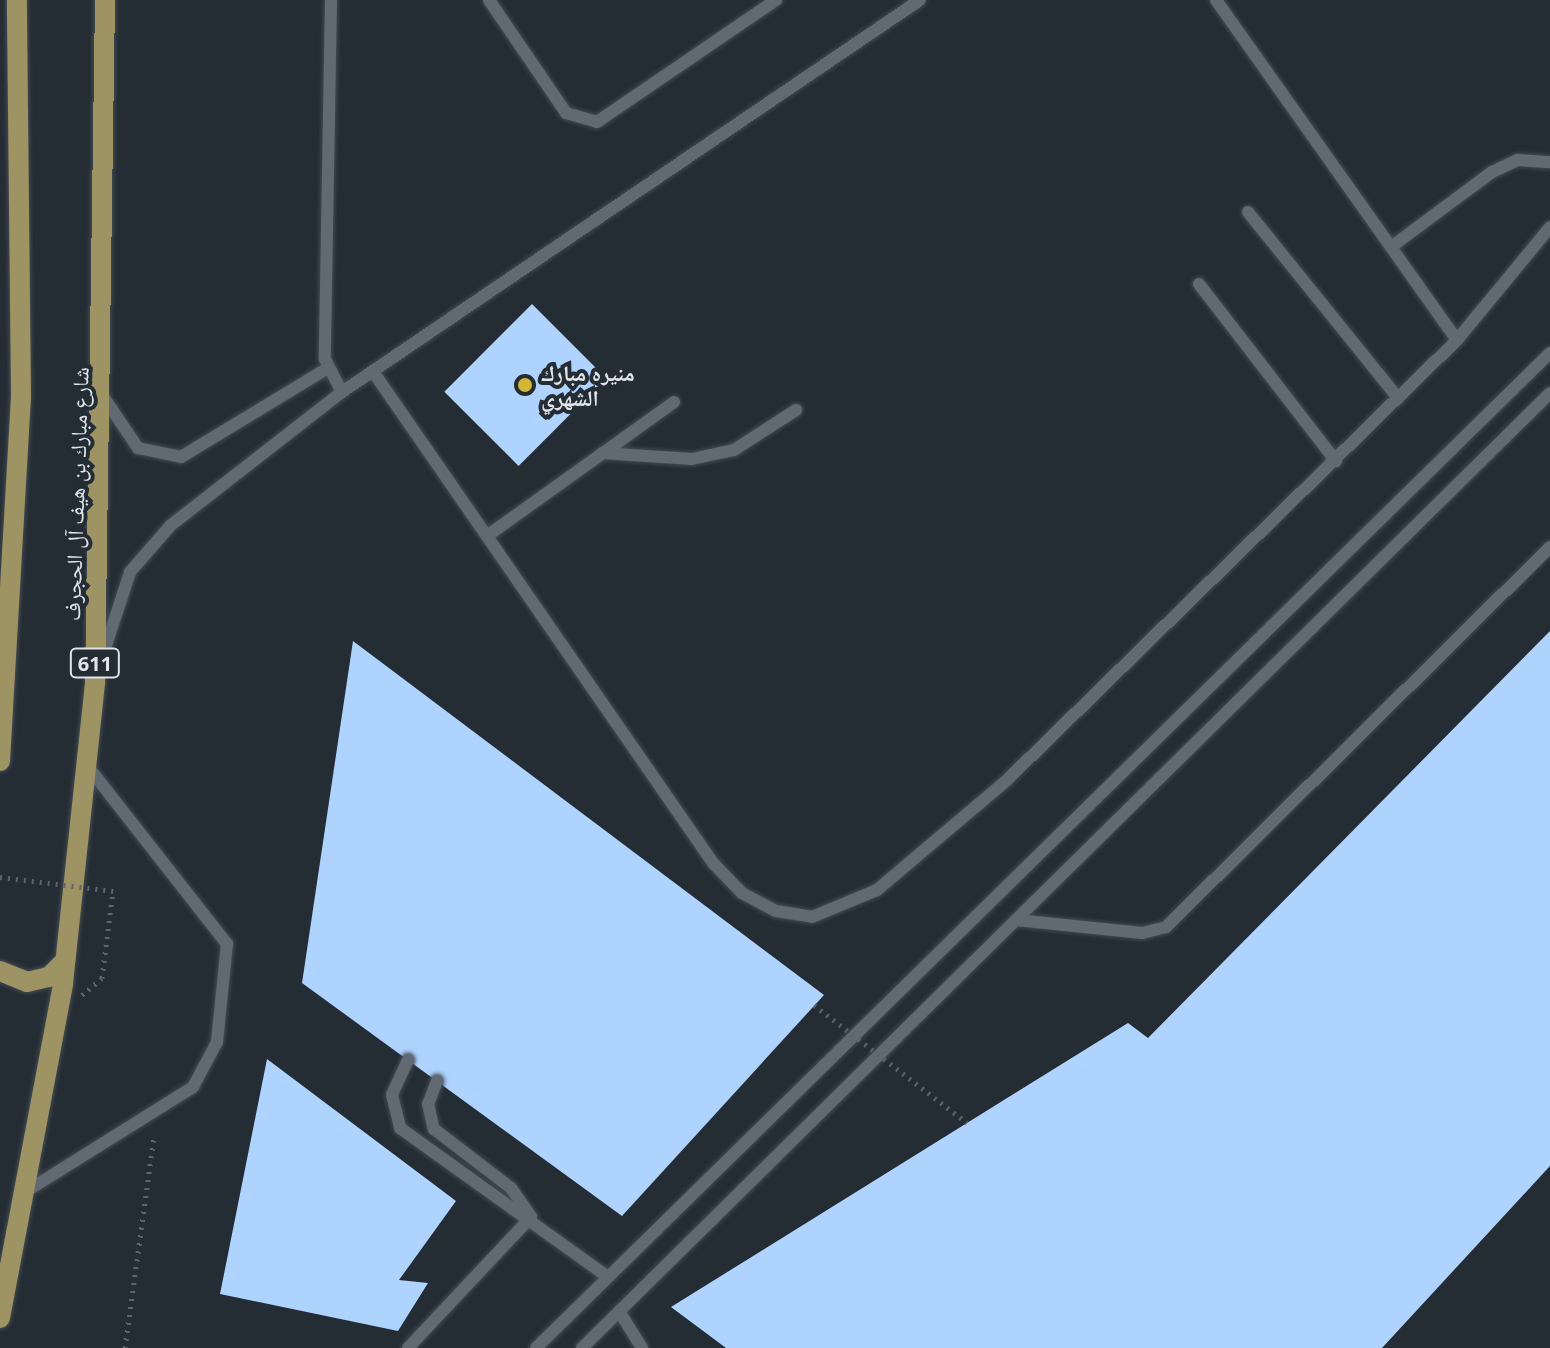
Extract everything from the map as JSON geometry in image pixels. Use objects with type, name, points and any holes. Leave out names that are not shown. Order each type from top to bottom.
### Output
[{"type":"main road","points":[[0,761],[21,397],[17,0]]},
{"type":"main road","name":"شارع مبارك بن هيف آل الحجرف","points":[[0,1318],[65,961],[95,682],[103,396],[105,0]]},
{"type":"main road","points":[[0,971],[27,982],[49,977],[65,961]]},
{"type":"lane","points":[[331,0],[328,368],[342,392]]},
{"type":"lane","points":[[489,0],[566,113],[597,122],[776,0]]},
{"type":"lane","points":[[95,682],[130,572],[157,537],[342,392],[920,0]]},
{"type":"lane","points":[[1216,0],[1457,340]]},
{"type":"lane","points":[[1391,247],[1492,172],[1518,160],[1550,162]]},
{"type":"lane","points":[[1248,212],[1398,398]]},
{"type":"lane","points":[[374,373],[713,863],[742,893],[776,911],[812,917],[877,890],[1007,780],[1457,340],[1550,227]]},
{"type":"lane","points":[[1199,284],[1336,461]]},
{"type":"lane","points":[[536,1348],[1550,353]]},
{"type":"lane","points":[[103,396],[138,448],[181,457],[328,368]]},
{"type":"lane","points":[[582,1348],[1550,393]]},
{"type":"lane","points":[[487,536],[674,402]]},
{"type":"lane","points":[[602,453],[692,459],[734,450],[796,410]]},
{"type":"lane","points":[[1016,920],[1142,933],[1166,927],[1550,547]]},
{"type":"lane","points":[[22,1194],[193,1087],[217,1042],[227,944],[86,764]]},
{"type":"lane","points":[[408,1060],[392,1095],[400,1128],[499,1204],[531,1217],[608,1277]]},
{"type":"lane","points":[[437,1081],[428,1104],[434,1129],[511,1188],[531,1217]]},
{"type":"lane","points":[[408,1348],[531,1217]]},
{"type":"lane","points":[[619,1311],[642,1348]]},
{"type":"path","points":[[0,877],[113,891],[102,978]]},
{"type":"path","points":[[814,1005],[967,1123]]},
{"type":"path","points":[[125,1348],[157,1111]]},
{"type":"building","name":"منيره مبارك الشهري","points":[[532,304],[606,378],[519,466],[444,392]]},
{"type":"building","points":[[1550,631],[1550,1166],[1382,1348],[726,1348],[671,1307],[1128,1023],[1148,1038]]},
{"type":"building","points":[[353,641],[824,995],[622,1216],[302,983]]},
{"type":"building","points":[[267,1059],[456,1201],[399,1280],[428,1283],[398,1331],[220,1294]]},
{"type":"place","name":"منيره مبارك الشهري","points":[[525,385]]}]
